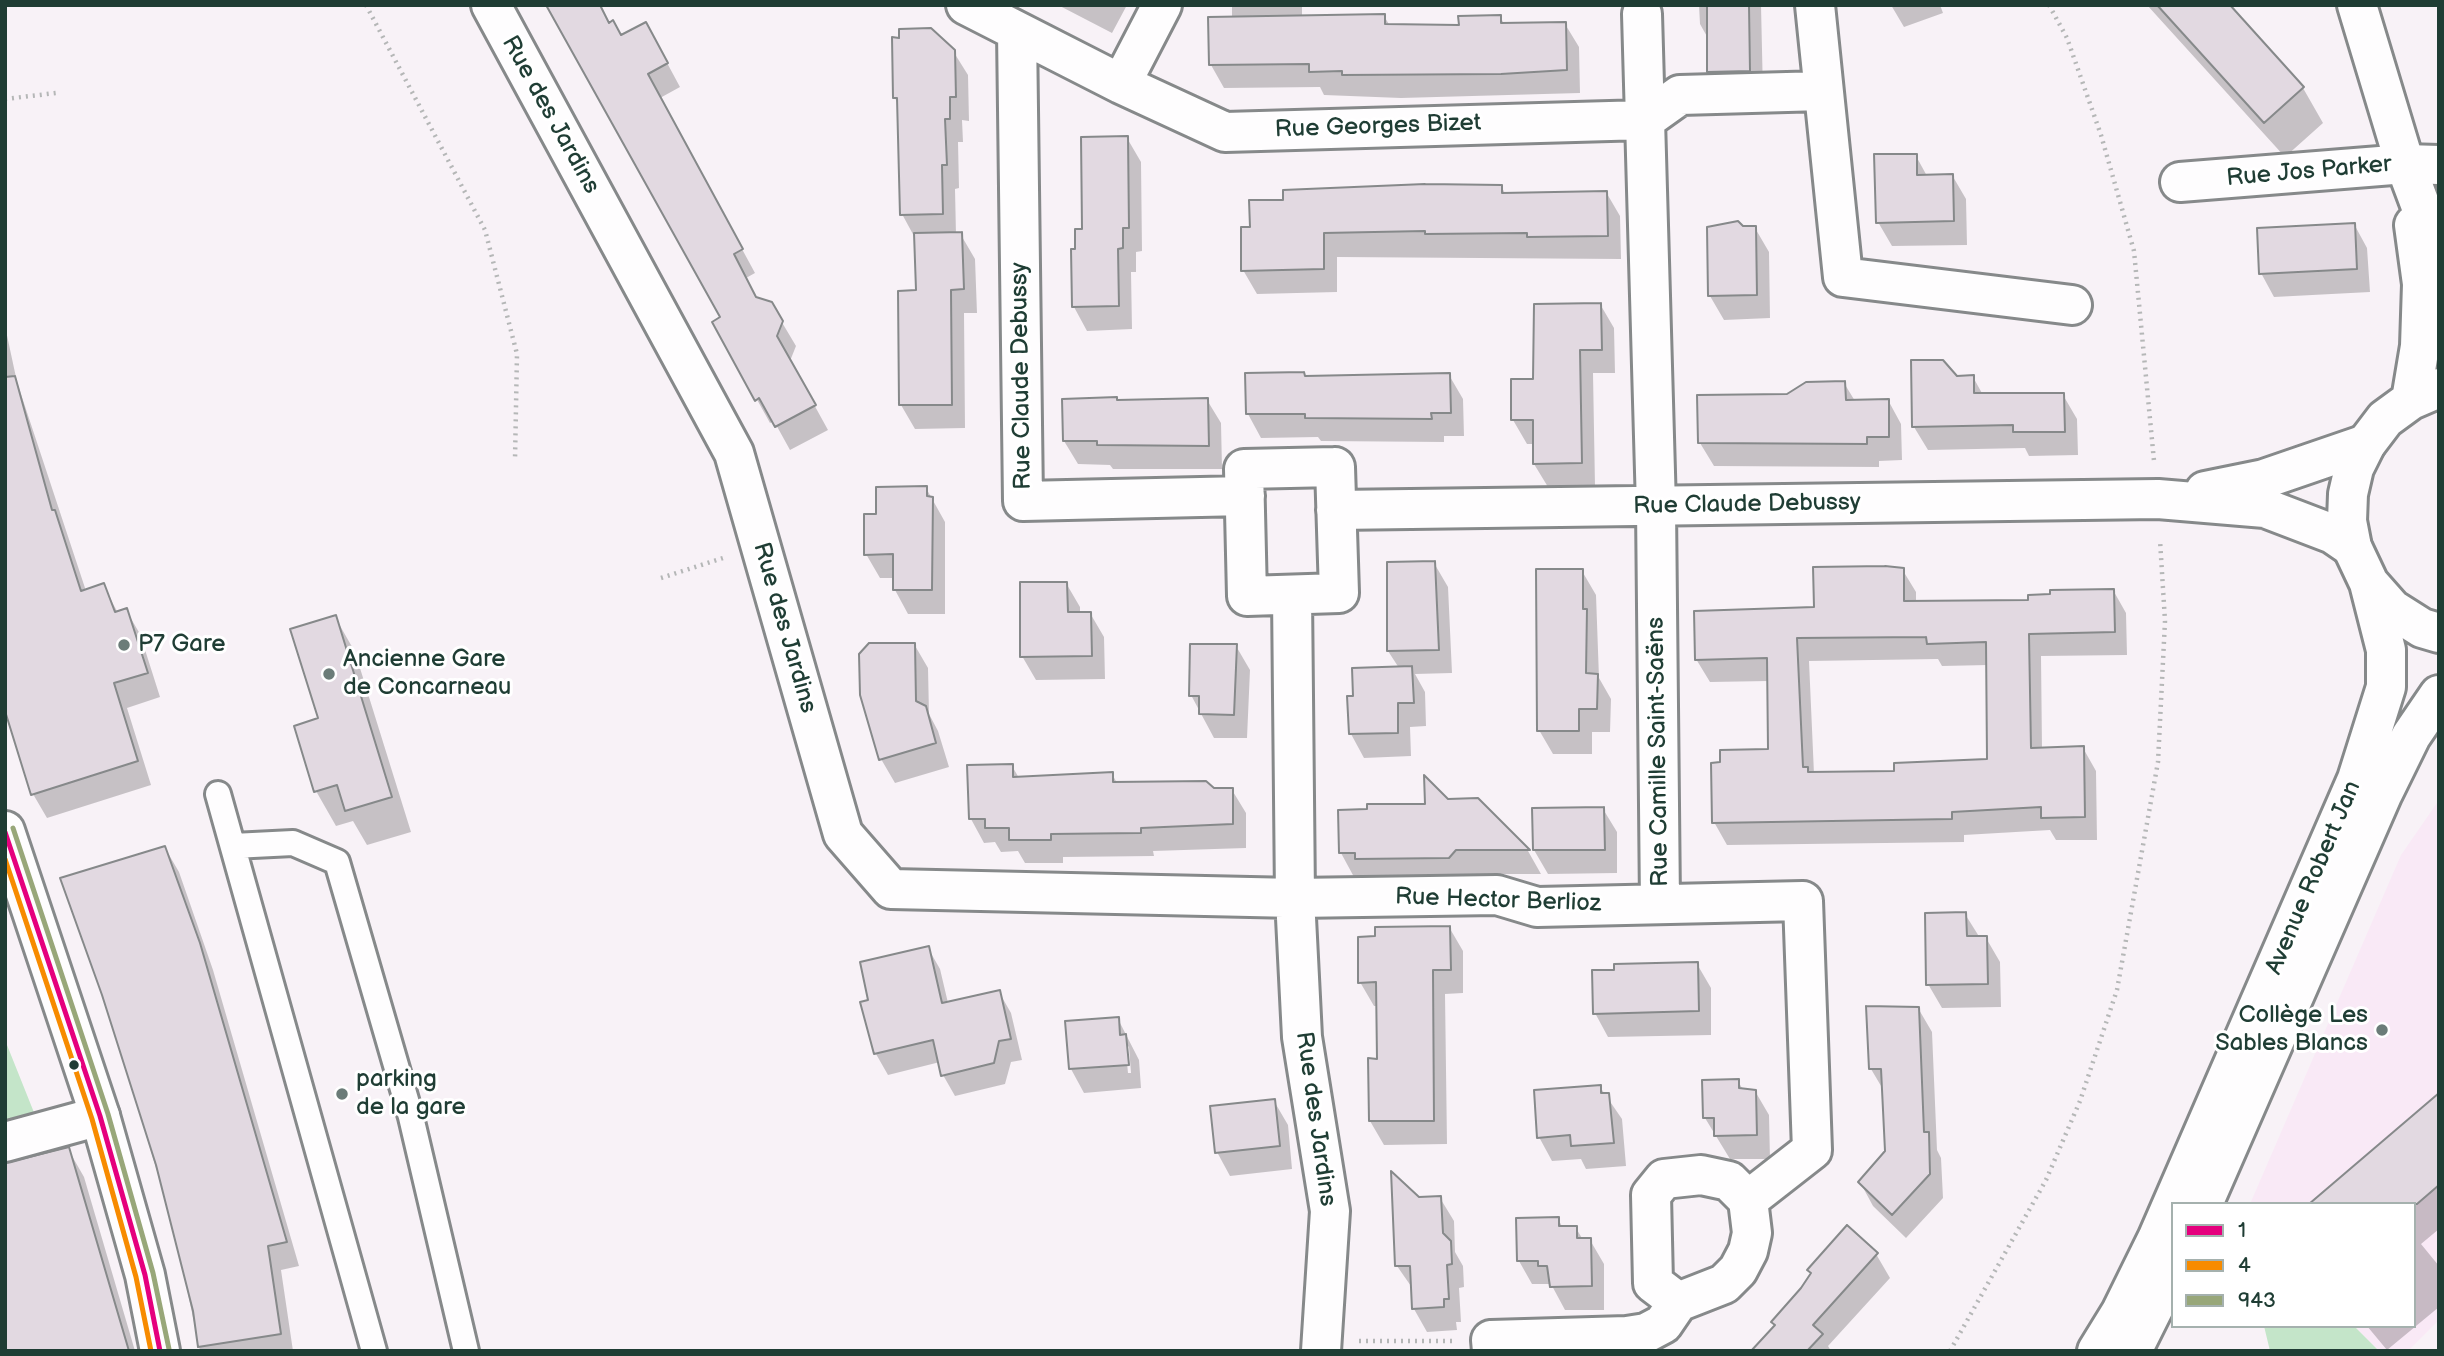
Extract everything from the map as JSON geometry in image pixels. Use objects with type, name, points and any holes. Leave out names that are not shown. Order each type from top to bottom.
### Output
[{"type":"street","name":"Rue des Jardins","points":[[491,5],[734,453],[843,834],[891,889],[1295,898]]},
{"type":"street","name":"Rue Georges Bizet","points":[[966,5],[1121,84],[1225,132],[1645,120]]},
{"type":"street","points":[[1121,84],[1163,5]]},
{"type":"street","points":[[1815,5],[1843,277],[2072,306]]},
{"type":"street","points":[[2357,5],[2422,164],[2439,255]]},
{"type":"street","points":[[1642,14],[1656,506]]},
{"type":"street","name":"Rue Claude Debussy","points":[[1017,31],[1023,501],[1245,496]]},
{"type":"street","points":[[1645,120],[1680,95],[1823,90]]},
{"type":"street","points":[[2422,164],[2420,346],[2425,394],[2385,419],[2366,444],[2354,468],[2348,494],[2347,521],[2352,547],[2369,583],[2392,609],[2422,628],[2439,633]]},
{"type":"street","name":"Rue Jos Parker","points":[[2180,182],[2422,164]]},
{"type":"street","name":"Rue Claude Debussy","points":[[2158,499],[2264,479],[2366,444]]},
{"type":"street","points":[[1335,467],[1336,510],[1339,593],[1247,596],[1244,469],[1335,467]]},
{"type":"street","name":"Rue Claude Debussy","points":[[1336,510],[2158,499],[2265,508],[2333,534],[2352,547]]},
{"type":"street","name":"Rue Camille Saint-Saëns","points":[[1656,506],[1660,903],[1803,901],[1812,1150],[1748,1200]]},
{"type":"street","name":"Avenue Robert Jan","points":[[2173,1202],[2357,779],[2386,687],[2386,650],[2369,583]]},
{"type":"street","name":"Rue des Jardins","points":[[1292,595],[1295,898],[1302,1037],[1330,1210],[1321,1346]]},
{"type":"street","name":"Avenue Robert Jan","points":[[2204,1202],[2383,793],[2411,736],[2439,695]]},
{"type":"street","points":[[5,831],[100,1116],[145,1275],[160,1351]]},
{"type":"street","name":"Rue Hector Berlioz","points":[[1295,898],[1497,895],[1537,906],[1660,903]]},
{"type":"street","points":[[5,1142],[100,1116]]},
{"type":"street","points":[[1491,1345],[1646,1333],[1662,1324],[1678,1302],[1724,1284],[1738,1270],[1748,1251],[1752,1233],[1748,1200],[1729,1181],[1701,1175],[1664,1179],[1651,1195],[1653,1283],[1678,1302]]},
{"type":"street","name":"Avenue Robert Jan","points":[[2096,1351],[2121,1312],[2171,1207]]},
{"type":"street","points":[[2132,1351],[2171,1273]]},
{"type":"lane","points":[[218,794],[374,1351]]},
{"type":"lane","points":[[233,846],[293,844],[337,862],[411,1117],[466,1351]]},
{"type":"path","points":[[366,5],[485,230],[517,354],[514,460]]},
{"type":"path","points":[[1950,1351],[2046,1180],[2080,1101],[2117,990],[2158,762],[2165,621],[2158,499],[2134,251],[2101,135],[2067,38],[2049,5]]},
{"type":"path","points":[[5,99],[55,93]]},
{"type":"path","points":[[661,578],[761,547]]},
{"type":"path","points":[[1321,1346],[1491,1345]]},
{"type":"shaded area","name":"Collège Les Sables Blancs","points":[[2439,800],[2439,1320],[2409,1350],[2379,1351],[2356,1328],[2416,1328],[2416,1202],[2251,1202],[2401,855]]},
{"type":"green space","points":[[5,1040],[37,1120],[5,1127]]},
{"type":"green space","points":[[2264,1328],[2356,1328],[2379,1351],[2270,1351]]},
{"type":"building","points":[[546,5],[600,5],[609,23],[613,20],[621,35],[646,22],[668,63],[648,74],[743,249],[734,254],[756,297],[772,302],[783,321],[777,336],[816,405],[775,427],[759,398],[755,401],[712,322],[720,317]]},
{"type":"building","points":[[1707,5],[1749,5],[1750,71],[1707,72]]},
{"type":"building","points":[[2157,5],[2230,5],[2304,87],[2264,123]]},
{"type":"building","points":[[1385,14],[1385,24],[1459,25],[1458,16],[1501,15],[1501,23],[1566,22],[1567,70],[1501,74],[1342,75],[1342,71],[1309,72],[1309,64],[1209,65],[1208,17]]},
{"type":"building","points":[[931,28],[955,50],[956,97],[950,97],[950,119],[945,119],[947,165],[942,165],[943,214],[900,215],[897,98],[893,98],[892,37],[899,38],[899,29]]},
{"type":"building","points":[[1128,136],[1129,228],[1123,228],[1123,248],[1118,249],[1119,306],[1072,307],[1071,249],[1075,249],[1075,229],[1082,229],[1081,137]]},
{"type":"building","points":[[1874,154],[1917,154],[1917,175],[1953,174],[1954,221],[1876,223]]},
{"type":"building","points":[[1425,184],[1502,185],[1502,193],[1607,191],[1608,236],[1527,237],[1527,233],[1425,234],[1425,231],[1324,233],[1324,269],[1241,271],[1241,227],[1250,227],[1249,200],[1283,200],[1283,190]]},
{"type":"building","points":[[1738,221],[1743,226],[1756,226],[1757,295],[1708,296],[1707,227]]},
{"type":"building","points":[[2355,223],[2357,269],[2259,274],[2257,228]]},
{"type":"building","points":[[962,232],[964,289],[951,290],[952,405],[899,405],[898,291],[916,290],[914,233]]},
{"type":"building","points":[[1601,303],[1602,350],[1580,350],[1582,463],[1533,464],[1533,420],[1511,420],[1511,379],[1533,379],[1534,304]]},
{"type":"building","points":[[1911,360],[1943,360],[1957,376],[1974,375],[1974,393],[2064,393],[2065,432],[2013,432],[2013,425],[1912,427]]},
{"type":"building","points":[[1304,372],[1305,376],[1450,373],[1451,413],[1431,413],[1432,419],[1305,418],[1305,414],[1246,414],[1245,373]]},
{"type":"building","points":[[15,376],[52,510],[55,510],[81,591],[104,583],[115,612],[127,608],[148,673],[114,683],[138,761],[31,795],[5,711],[5,377]]},
{"type":"building","points":[[1845,381],[1846,400],[1889,399],[1889,437],[1867,437],[1867,444],[1698,443],[1697,395],[1787,394],[1806,382]]},
{"type":"building","points":[[1117,397],[1117,400],[1208,398],[1209,446],[1097,445],[1097,441],[1063,441],[1062,399]]},
{"type":"building","points":[[927,486],[927,496],[933,497],[932,590],[893,590],[893,554],[864,555],[864,514],[876,514],[876,487]]},
{"type":"building","points":[[1435,561],[1439,650],[1387,651],[1387,562]]},
{"type":"building","points":[[1813,567],[1904,568],[1904,601],[2028,600],[2028,595],[2050,594],[2050,590],[2114,589],[2115,632],[2029,634],[2031,748],[2084,746],[2085,817],[2041,818],[2041,807],[1952,812],[1952,819],[1712,823],[1711,763],[1720,762],[1720,750],[1768,749],[1767,658],[1695,660],[1694,611],[1814,607]],"holes":[[[1926,637],[1927,644],[1986,642],[1987,759],[1894,763],[1894,771],[1808,772],[1808,767],[1803,767],[1797,638]]]},
{"type":"building","points":[[1536,569],[1583,569],[1583,609],[1587,609],[1586,673],[1598,674],[1597,709],[1579,709],[1579,731],[1537,731]]},
{"type":"building","points":[[1020,582],[1067,582],[1068,612],[1091,612],[1092,656],[1020,657]]},
{"type":"building","name":"Ancienne Gare de Concarneau","points":[[336,615],[392,797],[345,811],[337,785],[314,792],[294,726],[318,718],[290,629]]},
{"type":"building","points":[[869,643],[915,643],[916,701],[926,706],[936,743],[879,760],[860,695],[859,654]]},
{"type":"building","points":[[1190,644],[1237,644],[1234,715],[1199,714],[1199,696],[1189,696]]},
{"type":"building","points":[[1412,666],[1414,703],[1398,703],[1398,733],[1349,734],[1347,696],[1353,696],[1352,668]]},
{"type":"building","points":[[1013,764],[1013,777],[1113,772],[1113,782],[1206,781],[1214,788],[1233,788],[1233,824],[1141,828],[1141,833],[1051,834],[1051,840],[1009,840],[1009,828],[985,828],[985,819],[969,819],[967,765]]},
{"type":"building","points":[[1424,775],[1448,799],[1478,798],[1530,850],[1456,850],[1449,858],[1355,859],[1355,853],[1339,853],[1338,810],[1367,809],[1367,804],[1425,804]]},
{"type":"building","points":[[1604,807],[1605,850],[1533,850],[1532,808]]},
{"type":"building","points":[[165,846],[200,943],[287,1242],[268,1246],[281,1334],[198,1347],[193,1311],[156,1165],[102,995],[60,878]]},
{"type":"building","points":[[1966,912],[1967,936],[1987,936],[1988,984],[1926,985],[1925,913]]},
{"type":"building","points":[[1450,926],[1451,970],[1433,970],[1434,1121],[1369,1121],[1368,1058],[1377,1059],[1376,982],[1358,983],[1358,937],[1375,936],[1375,927]]},
{"type":"building","points":[[929,946],[942,1003],[1000,990],[1011,1039],[999,1041],[994,1063],[941,1076],[933,1040],[874,1054],[860,1002],[868,1000],[860,962]]},
{"type":"building","points":[[1698,962],[1699,1011],[1593,1014],[1592,970],[1614,970],[1614,964]]},
{"type":"building","points":[[1866,1006],[1919,1007],[1924,1132],[1929,1132],[1930,1174],[1892,1215],[1858,1182],[1885,1151],[1881,1069],[1869,1069]]},
{"type":"building","points":[[1119,1017],[1120,1035],[1126,1034],[1129,1065],[1069,1069],[1065,1021]]},
{"type":"building","points":[[1739,1079],[1739,1088],[1756,1090],[1757,1135],[1714,1136],[1714,1118],[1703,1118],[1702,1080]]},
{"type":"building","points":[[1601,1085],[1601,1093],[1609,1093],[1614,1143],[1571,1146],[1570,1135],[1537,1138],[1534,1090]]},
{"type":"building","points":[[2439,1093],[2439,1185],[2417,1204],[2311,1202]]},
{"type":"building","points":[[1275,1099],[1280,1146],[1215,1153],[1210,1106]]},
{"type":"building","points":[[69,1147],[129,1351],[5,1351],[5,1163]]},
{"type":"building","points":[[1391,1171],[1419,1197],[1441,1196],[1443,1233],[1451,1241],[1452,1264],[1447,1265],[1449,1299],[1444,1299],[1444,1307],[1412,1309],[1410,1266],[1395,1266]]},
{"type":"building","points":[[1559,1217],[1559,1226],[1577,1226],[1577,1238],[1591,1238],[1592,1286],[1550,1287],[1547,1266],[1538,1266],[1538,1261],[1517,1261],[1516,1218]]},
{"type":"building","points":[[1847,1225],[1878,1253],[1813,1325],[1823,1334],[1807,1351],[1751,1351],[1775,1325],[1771,1322],[1801,1288],[1811,1273],[1807,1270]]},
{"type":"transit line","name":"943","points":[[13,828],[108,1114],[153,1273],[169,1349]]},
{"type":"transit line","name":"1","points":[[5,832],[100,1116],[145,1275],[160,1351]]},
{"type":"transit line","name":"4","points":[[5,859],[92,1119],[136,1277],[151,1351]]},
{"type":"place","name":"P7 Gare","points":[[124,645]]},
{"type":"place","name":"Ancienne Gare de Concarneau","points":[[329,674]]},
{"type":"place","name":"Collège Les Sables Blancs","points":[[2382,1030]]},
{"type":"place","name":"parking de la gare","points":[[342,1094]]}]
